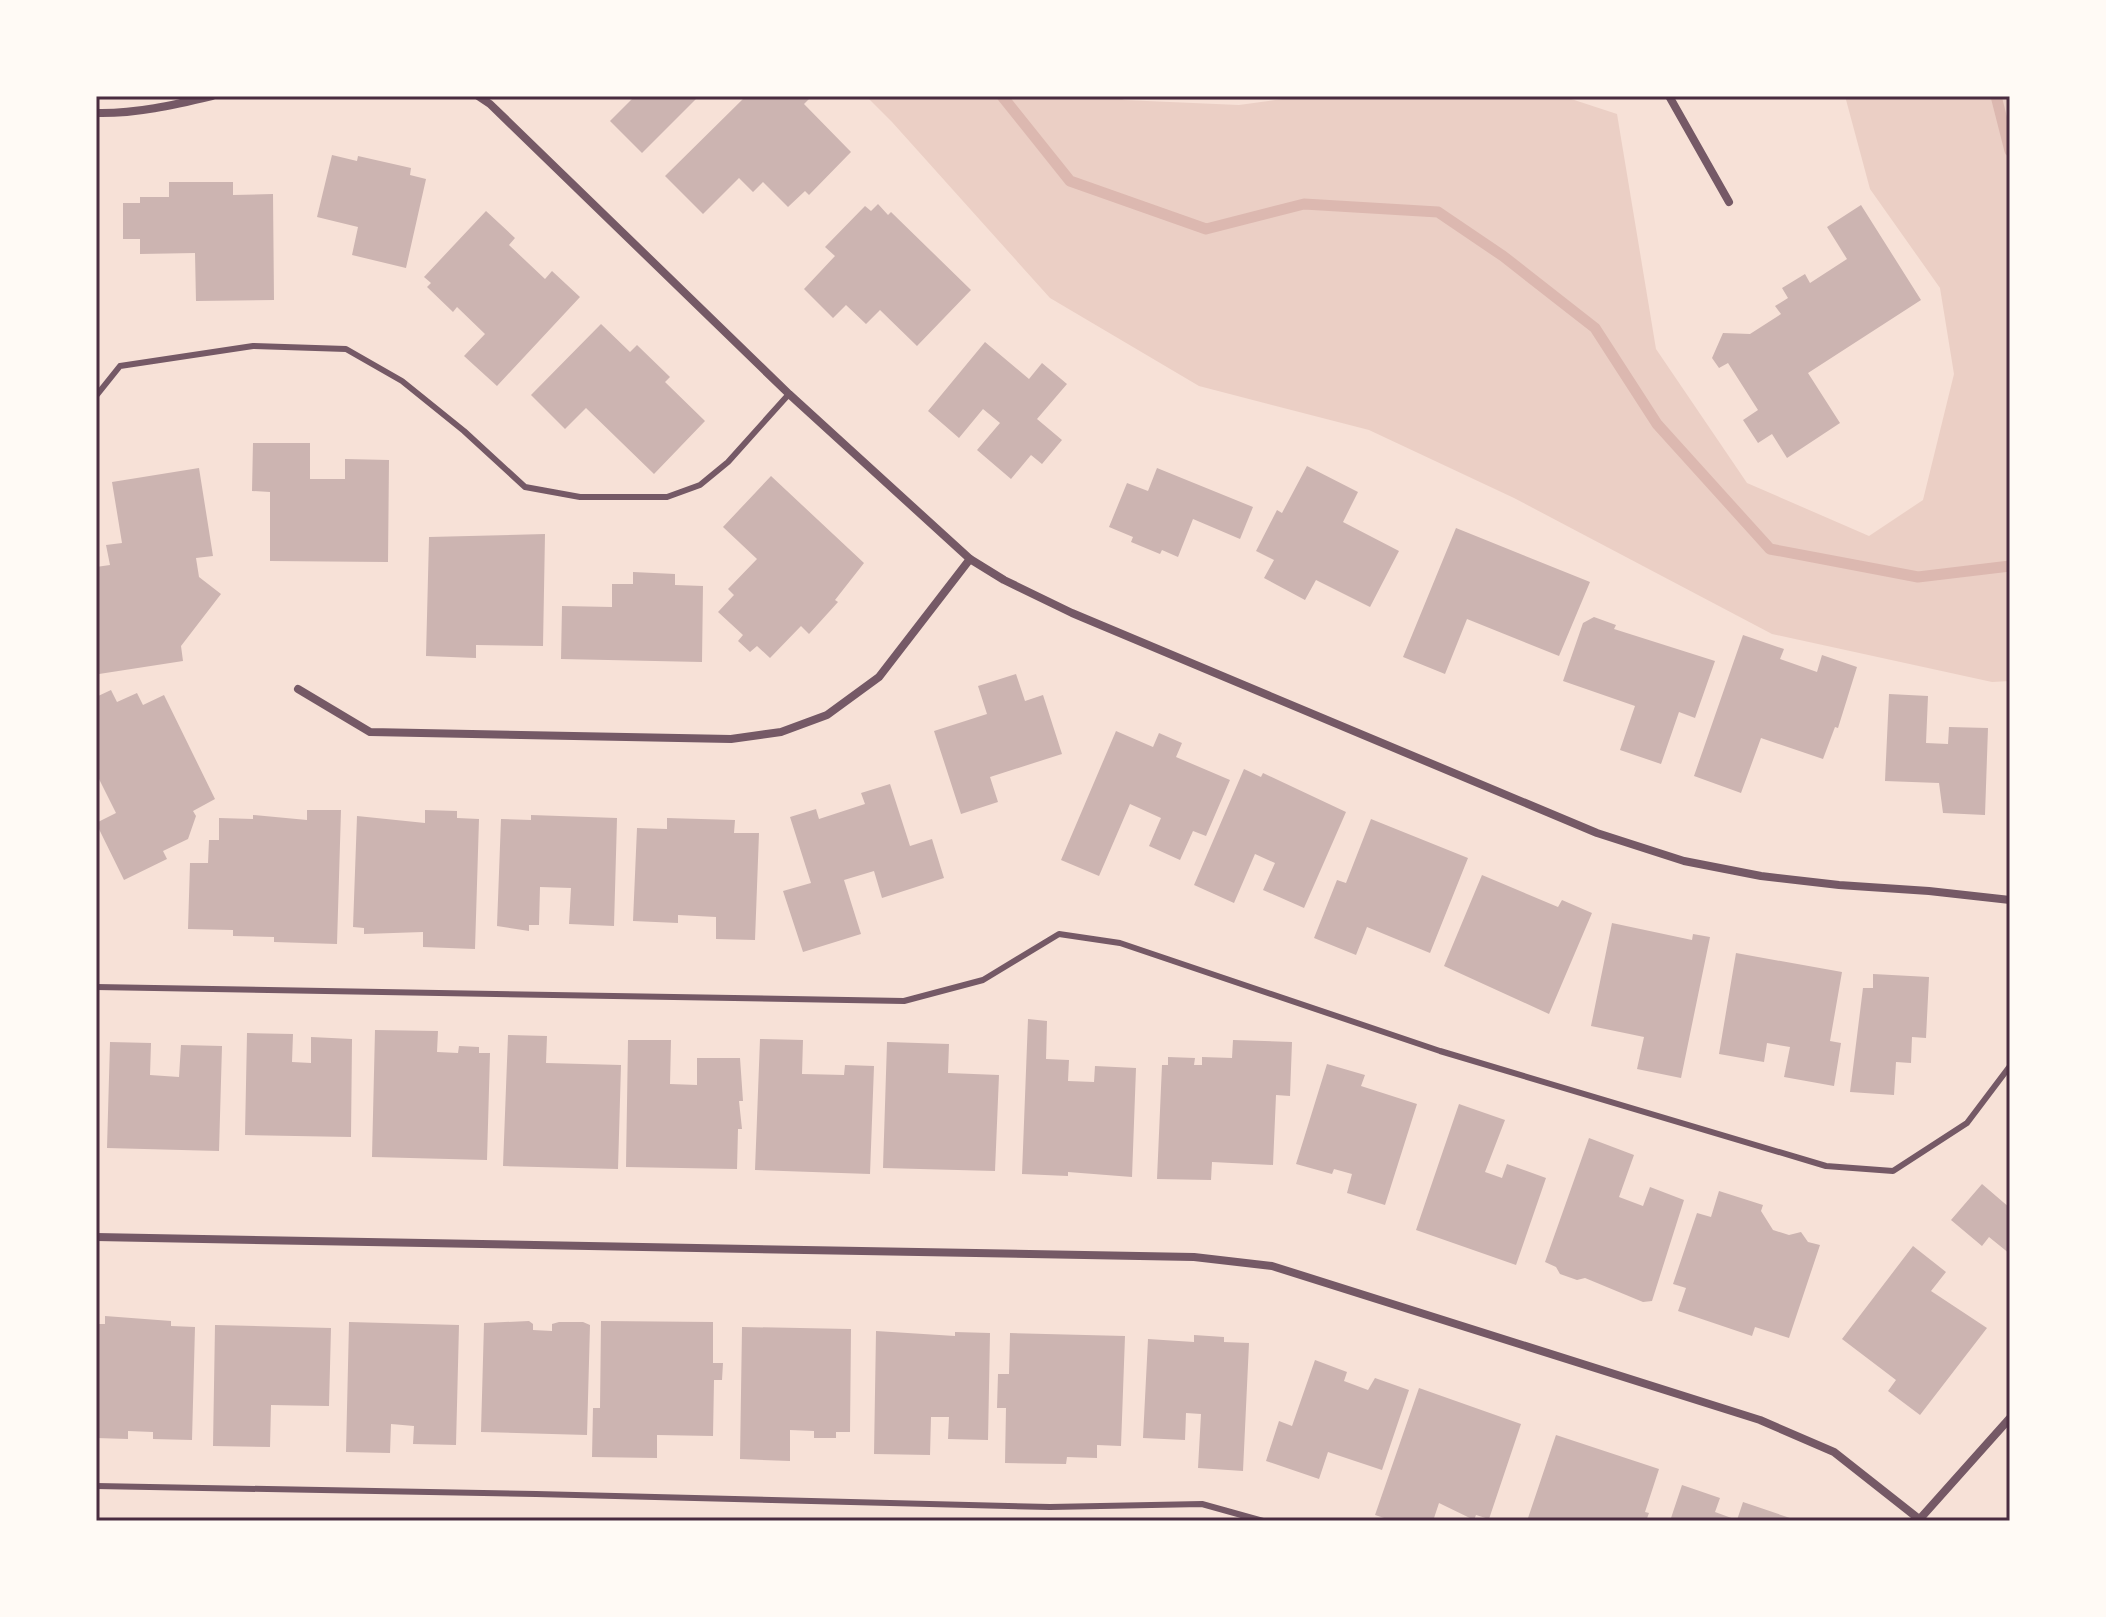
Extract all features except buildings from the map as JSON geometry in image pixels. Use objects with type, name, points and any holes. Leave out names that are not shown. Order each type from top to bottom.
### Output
[{"type":"street","points":[[96,113],[169,107],[212,96]]},
{"type":"street","points":[[478,96],[490,104],[789,394],[970,559],[1004,580],[1072,613],[1597,833],[1684,861],[1761,876],[2010,900]]},
{"type":"street","points":[[1669,96],[1729,202]]},
{"type":"street","points":[[298,689],[370,732],[731,739],[781,732],[827,715],[879,677],[970,559]]},
{"type":"street","points":[[96,1237],[1194,1257],[1272,1266],[1760,1420],[1834,1452],[1919,1520],[2010,1418]]},
{"type":"lane","points":[[96,396],[120,366],[253,346],[346,349],[402,381],[464,431],[525,487],[580,497],[667,497],[700,485],[728,462],[789,394]]},
{"type":"lane","points":[[96,987],[904,1001],[983,980],[1059,934],[1120,943],[1440,1051],[1826,1166],[1893,1171],[1967,1123],[2010,1066]]},
{"type":"lane","points":[[96,1486],[1050,1507],[1202,1504],[1263,1521]]},
{"type":"shaded area","points":[[866,96],[1118,96],[1124,100],[1239,105],[1304,96],[1562,96],[1617,114],[1656,349],[1747,483],[1869,536],[1923,500],[1954,374],[1940,288],[1870,189],[1845,96],[2010,96],[2010,681],[1992,682],[1772,634],[1514,498],[1369,430],[1199,386],[1050,298]]},
{"type":"waterway","points":[[1002,96],[1070,181],[1206,229],[1304,204],[1438,212],[1503,256],[1595,328],[1657,424],[1770,549],[1918,577],[2010,566]]},
{"type":"waterway","points":[[1996,96],[2010,151]]}]
